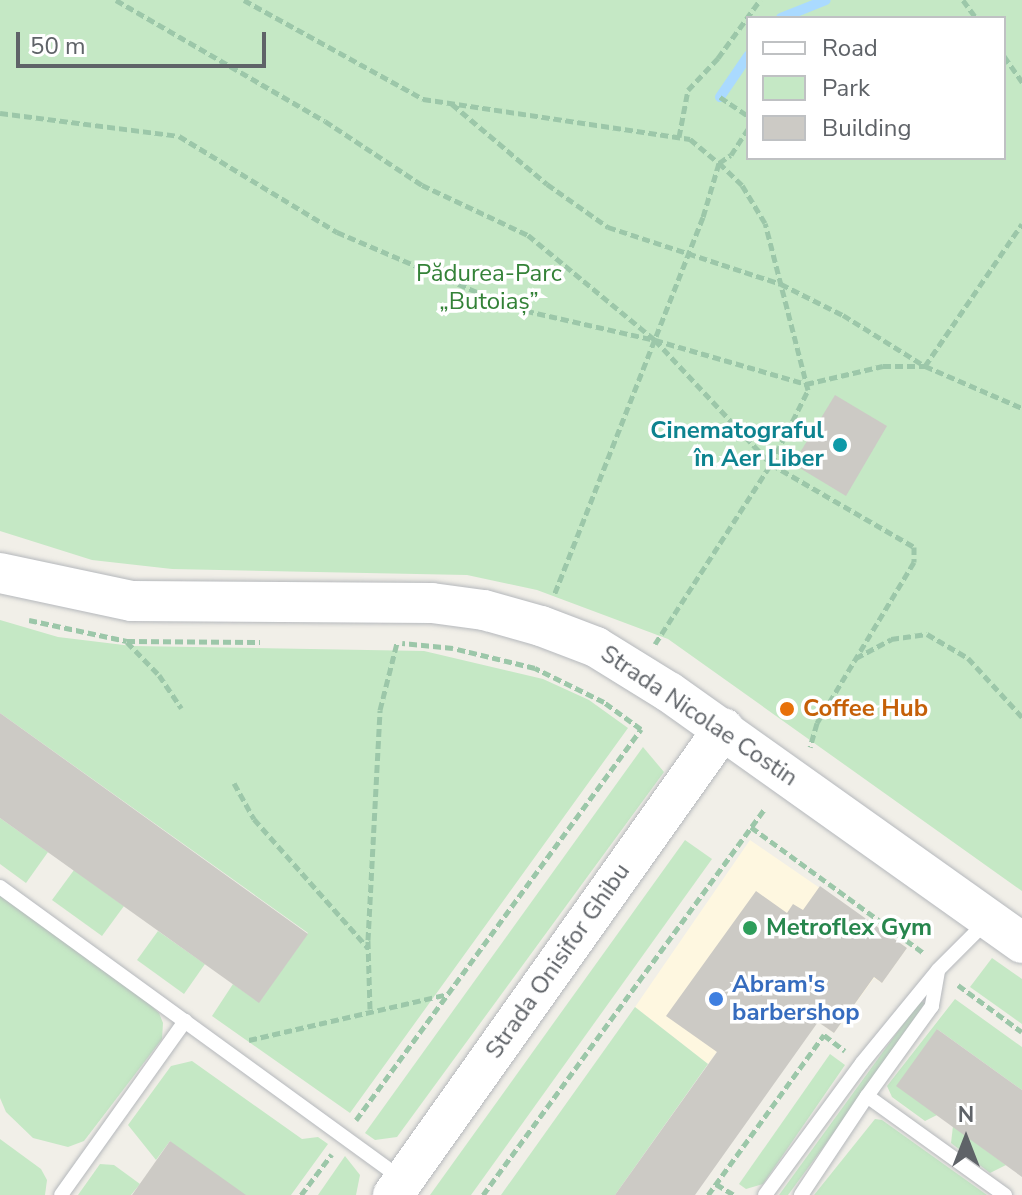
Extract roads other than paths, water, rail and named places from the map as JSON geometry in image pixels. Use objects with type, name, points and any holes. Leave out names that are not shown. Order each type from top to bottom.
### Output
[{"type":"main road","name":"Strada Nicolae Costin","points":[[0,573],[132,601],[376,601],[484,610],[596,647],[724,728],[1022,943]]},
{"type":"main road","name":"Strada Onisifor Ghibu","points":[[398,1188],[724,728]]},
{"type":"lane","points":[[0,887],[344,1137],[398,1188]]},
{"type":"lane","points":[[765,1195],[862,1063],[938,970],[989,919]]},
{"type":"lane","points":[[801,1195],[932,1006],[938,970]]},
{"type":"lane","points":[[61,1195],[185,1021]]},
{"type":"lane","points":[[867,1096],[1005,1195]]},
{"type":"waterway","points":[[786,16],[826,0]]},
{"type":"waterway","points":[[720,97],[746,59]]},
{"type":"place","name":"Cinematograful în Aer Liber","points":[[840,445]]},
{"type":"place","name":"Coffee Hub","points":[[787,709]]},
{"type":"place","name":"Metroflex Gym","points":[[750,928]]},
{"type":"place","name":"Abram's barbershop","points":[[716,999]]},
{"type":"park label","name":"Pădurea-Parc „Butoiaș”","points":[[489,288]]}]
